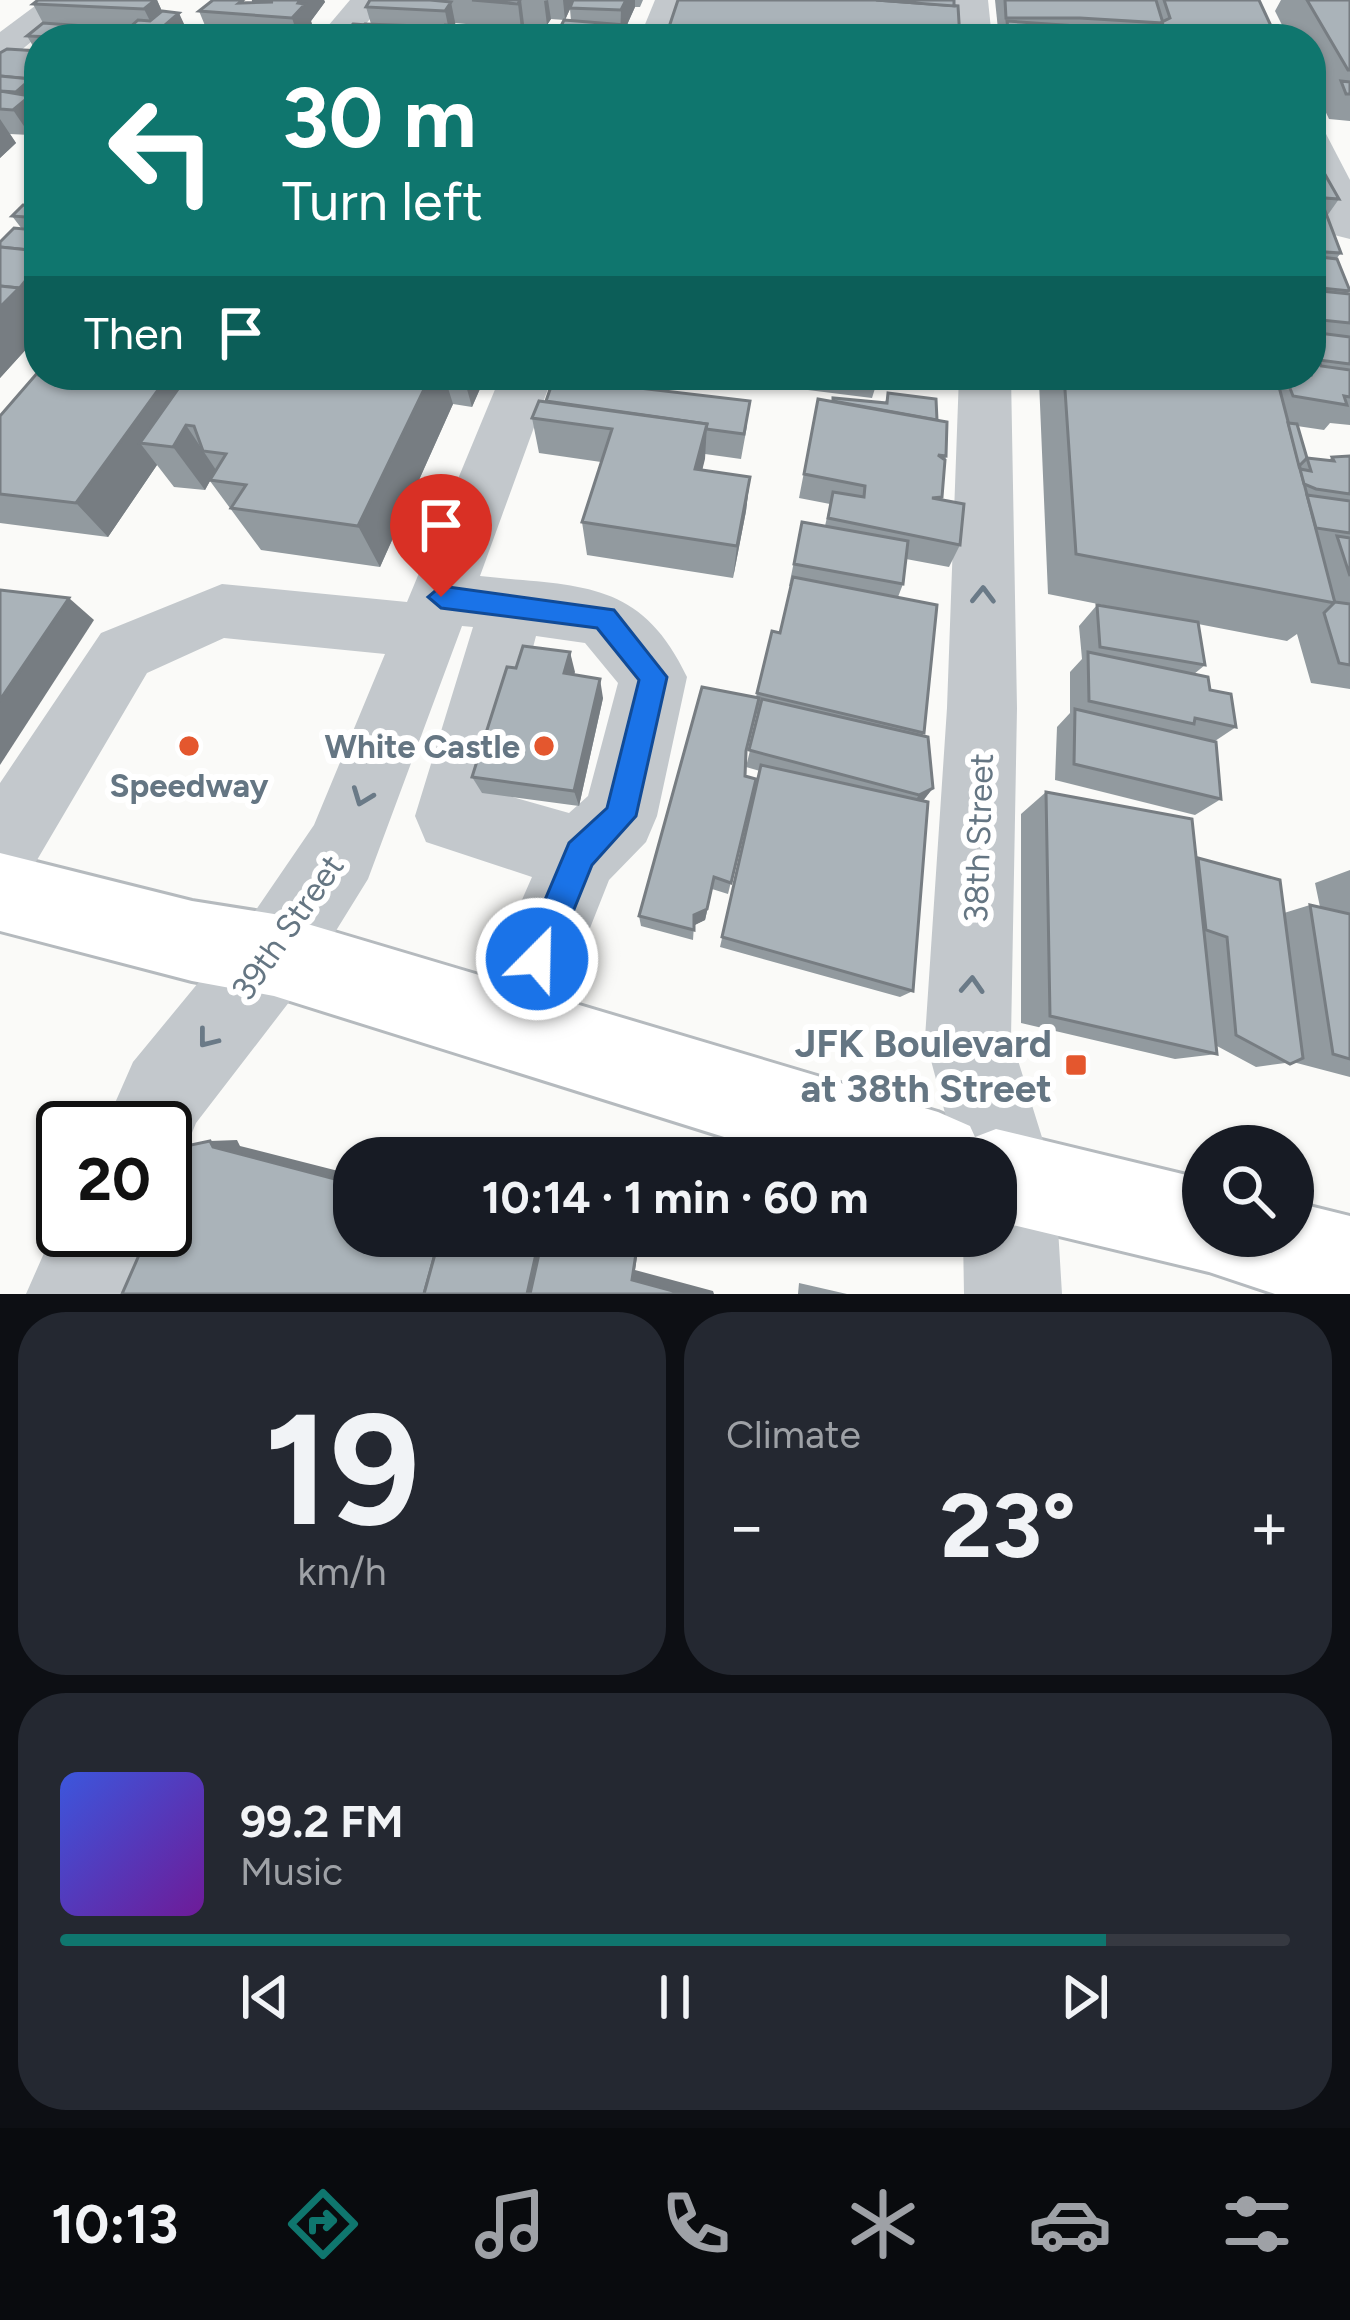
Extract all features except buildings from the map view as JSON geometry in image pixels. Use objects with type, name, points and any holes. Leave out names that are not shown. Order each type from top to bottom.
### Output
[{"type":"main road","points":[[0,892],[274,955],[869,1137]]},
{"type":"main road","points":[[1017,1180],[1182,1222]]},
{"type":"main road","points":[[1314,1256],[1350,1265]]},
{"type":"street","points":[[32,24],[64,0]]},
{"type":"street","points":[[348,24],[368,0]]},
{"type":"street","points":[[1326,174],[1350,226]]},
{"type":"street","name":"39th Street","points":[[161,1101],[274,955],[341,852],[521,390]]},
{"type":"street","name":"38th Street","points":[[978,1137],[968,1038],[981,731],[985,390]]},
{"type":"street","points":[[511,609],[452,816],[580,854]]},
{"type":"street","points":[[0,850],[124,652],[223,611],[434,614],[511,609],[604,618],[653,677],[620,816],[580,854],[508,1028]]},
{"type":"street","points":[[75,1294],[92,1257]]},
{"type":"street","name":"38th Street","points":[[1003,1257],[1013,1294]]},
{"type":"place","name":"Speedway","points":[[189,746]]},
{"type":"place","name":"White Castle","points":[[544,746]]},
{"type":"place","name":"JFK Boulevard at 38th Street","points":[[1076,1065]]},
{"type":"route","points":[[441,597],[604,618],[653,677],[620,816],[580,854],[537,959]]}]
